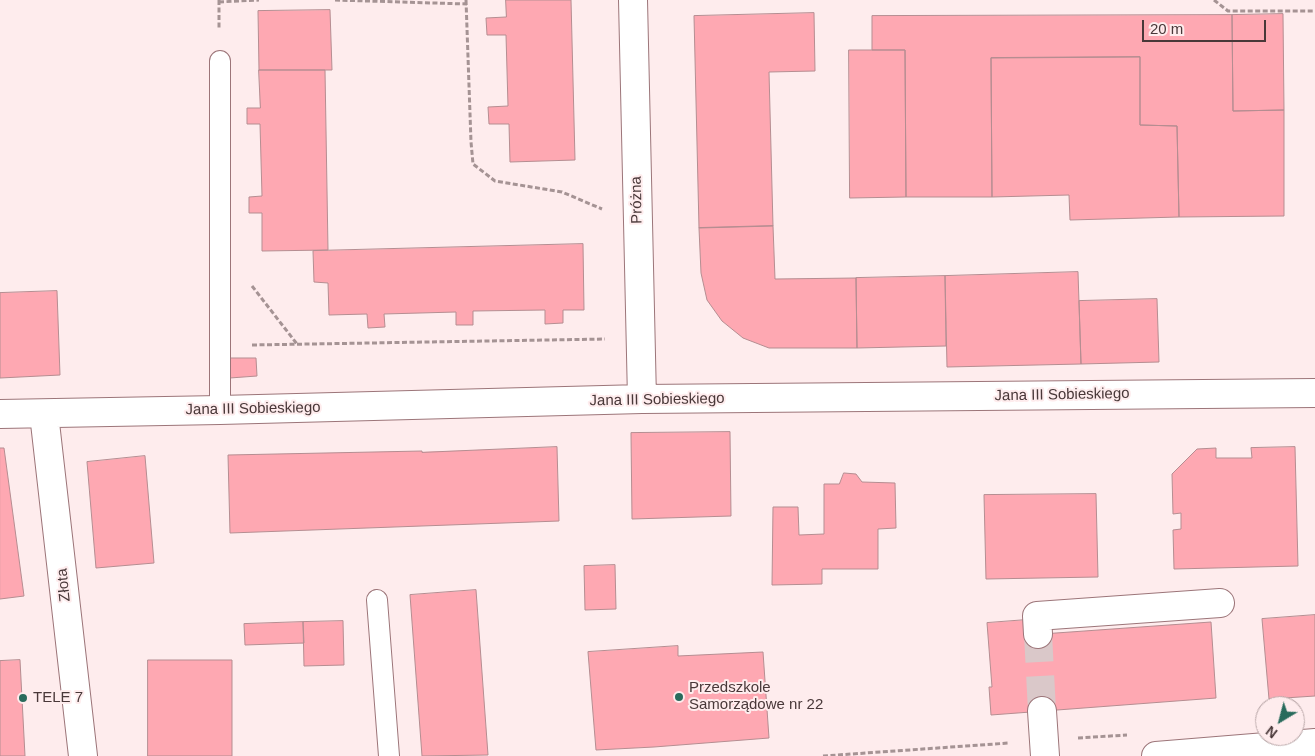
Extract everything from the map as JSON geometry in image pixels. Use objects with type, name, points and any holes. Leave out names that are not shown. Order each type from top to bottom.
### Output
[{"type":"street","name":"Próżna","points":[[633,0],[642,399]]},
{"type":"street","name":"Jana III Sobieskiego","points":[[0,414],[642,399],[1315,393]]},
{"type":"street","name":"Złota","points":[[44,414],[83,756]]},
{"type":"street","points":[[1038,634],[1037,616],[1220,604]]},
{"type":"street","points":[[1042,711],[1045,756]]},
{"type":"street","points":[[1156,756],[1315,743]]},
{"type":"lane","points":[[220,61],[220,410]]},
{"type":"lane","points":[[377,600],[389,756]]},
{"type":"path","points":[[219,2],[259,0]]},
{"type":"path","points":[[335,0],[466,2],[473,164],[495,180],[562,192],[638,224]]},
{"type":"path","points":[[1214,0],[1228,11],[1315,11]]},
{"type":"path","points":[[220,244],[298,345]]},
{"type":"path","points":[[220,346],[640,338]]},
{"type":"building","points":[[506,0],[571,0],[575,160],[510,162],[509,124],[489,124],[488,107],[508,106],[506,35],[487,35],[486,18],[506,17]]},
{"type":"building","points":[[330,10],[332,70],[259,70],[258,11]]},
{"type":"building","points":[[814,13],[815,71],[769,72],[773,226],[699,228],[694,16]]},
{"type":"building","points":[[1283,14],[1284,110],[1233,111],[1232,15]]},
{"type":"building","points":[[1232,15],[1233,111],[1284,110],[1284,216],[1179,217],[1177,126],[1140,125],[1140,57],[991,58],[992,197],[906,197],[905,50],[872,50],[872,16]]},
{"type":"building","points":[[849,50],[905,50],[906,197],[850,198]]},
{"type":"building","points":[[1140,57],[1140,125],[1177,126],[1179,217],[1070,220],[1069,195],[992,197],[991,58]]},
{"type":"building","points":[[259,70],[325,70],[328,250],[262,251],[262,213],[249,213],[249,197],[262,196],[260,124],[247,124],[247,108],[260,108]]},
{"type":"building","points":[[773,226],[775,279],[856,278],[857,348],[769,348],[743,338],[722,321],[707,300],[701,273],[699,228]]},
{"type":"building","points":[[583,244],[584,310],[563,310],[563,323],[545,324],[545,310],[473,311],[473,325],[456,325],[456,312],[384,314],[385,327],[368,328],[367,314],[329,315],[328,283],[314,282],[313,251]]},
{"type":"building","points":[[1078,272],[1081,364],[947,367],[945,276]]},
{"type":"building","points":[[945,276],[946,346],[857,348],[856,278]]},
{"type":"building","points":[[57,291],[60,375],[0,378],[0,293]]},
{"type":"building","points":[[1157,299],[1159,362],[1081,364],[1079,301]]},
{"type":"building","points":[[230,358],[256,358],[257,376],[230,378]]},
{"type":"building","points":[[730,432],[731,516],[632,519],[631,433]]},
{"type":"building","points":[[557,447],[559,521],[230,533],[228,455],[422,452]]},
{"type":"building","points":[[1295,447],[1298,566],[1174,569],[1173,530],[1181,529],[1181,513],[1173,514],[1172,474],[1197,449],[1216,448],[1216,458],[1252,458],[1251,448]]},
{"type":"building","points":[[0,448],[4,448],[24,596],[0,599]]},
{"type":"building","points":[[145,456],[154,563],[96,568],[87,462]]},
{"type":"building","points":[[844,473],[856,474],[862,482],[895,483],[896,528],[878,529],[878,569],[822,569],[822,584],[772,585],[773,507],[798,507],[799,535],[824,534],[824,484],[839,484]]},
{"type":"building","points":[[1096,494],[1098,577],[986,579],[984,495]]},
{"type":"building","points":[[615,565],[616,609],[585,610],[584,566]]},
{"type":"building","points":[[476,590],[488,755],[422,756],[410,595]]},
{"type":"building","points":[[1315,615],[1315,696],[1269,696],[1262,619]]},
{"type":"building","points":[[1026,620],[1028,635],[1211,622],[1216,698],[991,715],[989,687],[992,687],[987,623]]},
{"type":"building","points":[[343,621],[344,665],[304,666],[303,622]]},
{"type":"building","points":[[303,622],[304,643],[245,645],[244,624]]},
{"type":"building","name":"Przedszkole Samorządowe nr 22","points":[[678,646],[678,656],[763,652],[769,738],[596,750],[588,652]]},
{"type":"building","points":[[20,660],[25,756],[0,756],[0,661]]},
{"type":"building","points":[[148,660],[232,660],[232,756],[148,756]]},
{"type":"tunnel","points":[[1038,634],[1042,711]]},
{"type":"place","name":"Przedszkole Samorządowe nr 22","points":[[679,697]]},
{"type":"place","name":"TELE 7","points":[[23,698]]}]
